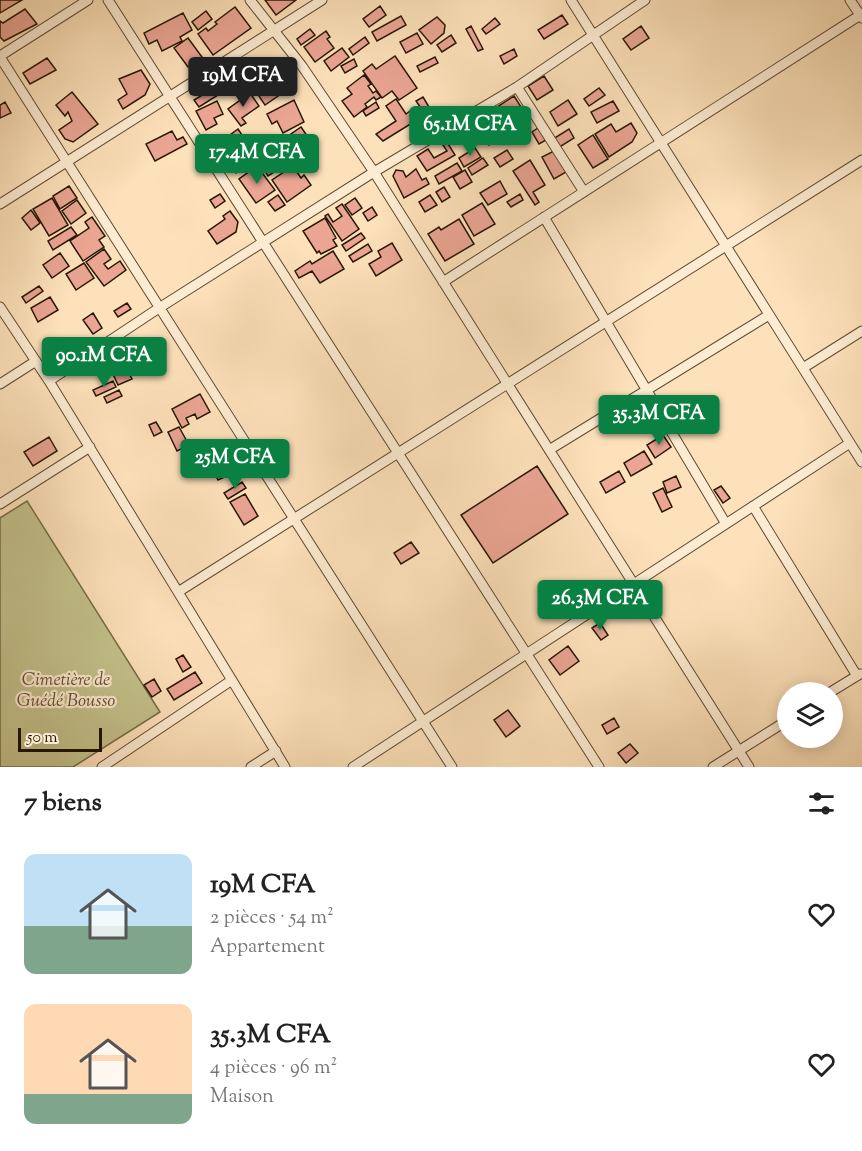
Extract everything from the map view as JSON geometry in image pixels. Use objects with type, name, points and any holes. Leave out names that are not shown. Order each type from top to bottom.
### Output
[{"type":"street","points":[[88,0],[0,57],[452,767]]},
{"type":"street","points":[[108,0],[598,767]]},
{"type":"street","points":[[250,0],[302,66],[374,172],[749,767]]},
{"type":"street","points":[[0,204],[322,0]]},
{"type":"street","points":[[571,0],[862,462]]},
{"type":"street","points":[[49,381],[159,308],[374,172],[517,87],[645,0]]},
{"type":"street","points":[[443,282],[861,16],[850,0]]},
{"type":"street","points":[[517,87],[584,192]]},
{"type":"street","points":[[178,592],[862,160]]},
{"type":"street","points":[[544,217],[726,524]]},
{"type":"street","points":[[0,307],[90,447],[285,767]]},
{"type":"street","points":[[549,450],[769,315]]},
{"type":"street","points":[[803,368],[862,331]]},
{"type":"street","points":[[0,384],[36,361]]},
{"type":"street","points":[[353,767],[850,443]]},
{"type":"street","points":[[0,504],[90,447]]},
{"type":"street","points":[[753,506],[860,674],[843,685]]},
{"type":"street","points":[[102,767],[232,680]]},
{"type":"street","points":[[712,767],[777,727]]},
{"type":"street","points":[[252,767],[276,751]]},
{"type":"green space","name":"Cimetière de Guédé Bousso","points":[[27,501],[160,712],[73,767],[0,767],[0,518]]},
{"type":"building","points":[[0,0],[22,0],[0,13]]},
{"type":"building","points":[[265,0],[296,0],[276,15]]},
{"type":"building","points":[[380,6],[386,15],[369,27],[363,19]]},
{"type":"building","points":[[235,7],[251,28],[213,55],[198,34],[206,28],[208,31],[217,24],[215,22]]},
{"type":"building","points":[[25,9],[37,24],[4,41],[0,37],[0,21],[3,23]]},
{"type":"building","points":[[206,11],[212,19],[198,30],[192,22]]},
{"type":"building","points":[[183,13],[192,30],[180,37],[182,41],[162,51],[157,40],[149,44],[144,33]]},
{"type":"building","points":[[562,15],[568,24],[544,39],[538,30]]},
{"type":"building","points":[[401,16],[406,25],[377,41],[372,32]]},
{"type":"building","points":[[437,17],[445,25],[444,33],[431,44],[419,30]]},
{"type":"building","points":[[495,18],[500,24],[486,34],[482,29]]},
{"type":"building","points":[[471,26],[483,49],[478,51],[466,29]]},
{"type":"building","points":[[641,26],[649,38],[631,50],[623,39]]},
{"type":"building","points":[[310,29],[315,35],[301,45],[297,39]]},
{"type":"building","points":[[326,31],[330,37],[327,39],[334,48],[315,62],[304,47]]},
{"type":"building","points":[[417,33],[423,44],[406,53],[400,42]]},
{"type":"building","points":[[451,35],[456,43],[442,52],[437,45]]},
{"type":"building","points":[[365,37],[369,43],[353,55],[349,49]]},
{"type":"building","points":[[188,38],[202,57],[188,67],[174,48]]},
{"type":"building","points":[[342,48],[349,57],[331,71],[324,61]]},
{"type":"building","points":[[514,49],[517,56],[504,64],[500,56]]},
{"type":"building","points":[[395,56],[417,88],[399,100],[392,91],[382,98],[363,71],[372,64],[376,69]]},
{"type":"building","points":[[435,57],[438,63],[420,72],[417,66]]},
{"type":"building","points":[[47,58],[56,70],[30,84],[23,73]]},
{"type":"building","points":[[259,59],[272,60],[291,87],[265,105],[242,71],[247,67],[252,75],[264,66]]},
{"type":"building","points":[[354,59],[357,66],[345,73],[341,66]]},
{"type":"building","points":[[141,70],[150,84],[145,95],[123,109],[118,100],[127,94],[119,79]]},
{"type":"building","points":[[364,75],[371,84],[368,86],[373,93],[376,91],[381,97],[376,100],[374,97],[365,104],[367,107],[354,117],[342,101],[352,94],[347,88]]},
{"type":"building","points":[[544,76],[553,90],[537,100],[528,86]]},
{"type":"building","points":[[214,88],[218,95],[199,107],[194,100]]},
{"type":"building","points":[[599,88],[605,95],[589,106],[584,99]]},
{"type":"building","points":[[72,92],[98,124],[73,142],[65,139],[59,130],[72,121],[68,112],[65,116],[56,105]]},
{"type":"building","points":[[250,93],[259,106],[242,118],[246,123],[241,126],[228,109]]},
{"type":"building","points":[[514,96],[521,107],[504,118],[497,107]]},
{"type":"building","points":[[423,97],[429,107],[423,111],[416,101]]},
{"type":"building","points":[[396,99],[406,114],[410,111],[417,120],[383,141],[376,134],[396,121],[386,106]]},
{"type":"building","points":[[294,100],[304,122],[283,133],[277,121],[272,124],[267,114]]},
{"type":"building","points":[[568,100],[577,114],[558,126],[550,112]]},
{"type":"building","points":[[217,101],[223,114],[214,118],[217,124],[206,130],[196,111]]},
{"type":"building","points":[[613,101],[619,111],[597,123],[591,112]]},
{"type":"building","points":[[5,102],[11,113],[0,118],[0,105]]},
{"type":"building","points":[[376,102],[379,108],[366,116],[363,111]]},
{"type":"building","points":[[496,108],[511,131],[489,145],[474,122]]},
{"type":"building","points":[[631,123],[637,133],[632,142],[609,157],[595,134],[611,124],[616,132]]},
{"type":"building","points":[[301,127],[314,146],[294,160],[281,141]]},
{"type":"building","points":[[538,128],[546,140],[539,144],[532,132]]},
{"type":"building","points":[[238,129],[242,135],[230,143],[226,138]]},
{"type":"building","points":[[569,129],[574,138],[558,148],[553,139]]},
{"type":"building","points":[[172,131],[177,140],[183,137],[187,144],[155,161],[146,144]]},
{"type":"building","points":[[593,135],[608,159],[593,168],[578,145]]},
{"type":"building","points":[[445,139],[455,155],[427,171],[417,156],[428,149],[434,158],[447,151],[441,142]]},
{"type":"building","points":[[274,148],[285,165],[268,176],[257,159]]},
{"type":"building","points":[[475,148],[481,157],[464,167],[459,158]]},
{"type":"building","points":[[246,150],[253,160],[236,173],[229,164]]},
{"type":"building","points":[[507,150],[513,159],[500,167],[494,158]]},
{"type":"building","points":[[554,151],[566,172],[554,179],[542,157]]},
{"type":"building","points":[[483,158],[488,165],[472,175],[468,168]]},
{"type":"building","points":[[530,160],[545,185],[533,192],[539,202],[535,205],[513,171]]},
{"type":"building","points":[[457,163],[462,171],[439,184],[435,176]]},
{"type":"building","points":[[257,166],[275,190],[256,203],[239,179]]},
{"type":"building","points":[[293,166],[301,178],[304,175],[311,185],[287,202],[272,180]]},
{"type":"building","points":[[416,169],[422,180],[426,178],[429,184],[404,198],[393,176],[396,170],[403,171],[406,177]]},
{"type":"building","points":[[465,170],[472,182],[460,189],[453,177]]},
{"type":"building","points":[[500,181],[507,194],[488,205],[480,193]]},
{"type":"building","points":[[69,186],[77,198],[60,209],[53,196]]},
{"type":"building","points":[[444,187],[450,197],[442,202],[436,192]]},
{"type":"building","points":[[220,194],[225,201],[215,208],[210,200]]},
{"type":"building","points":[[520,194],[523,200],[511,207],[507,202]]},
{"type":"building","points":[[278,195],[285,205],[275,211],[268,202]]},
{"type":"building","points":[[430,195],[437,205],[425,212],[419,202]]},
{"type":"building","points":[[52,198],[68,225],[49,236],[33,209]]},
{"type":"building","points":[[355,198],[362,208],[352,215],[345,205]]},
{"type":"building","points":[[77,200],[86,213],[71,224],[62,211]]},
{"type":"building","points":[[482,203],[495,224],[474,236],[462,215]]},
{"type":"building","points":[[342,204],[359,229],[342,241],[325,216],[328,214],[333,222],[342,216],[336,208]]},
{"type":"building","points":[[372,207],[377,215],[368,221],[363,213]]},
{"type":"building","points":[[31,210],[40,223],[31,230],[22,218]]},
{"type":"building","points":[[230,211],[238,222],[236,232],[217,244],[208,231],[225,219],[223,216]]},
{"type":"building","points":[[92,217],[105,236],[99,240],[104,247],[83,261],[70,241],[89,228],[85,222]]},
{"type":"building","points":[[325,218],[336,238],[333,240],[337,246],[321,254],[319,251],[317,253],[303,231]]},
{"type":"building","points":[[459,219],[474,244],[445,261],[428,234],[439,227],[441,230]]},
{"type":"building","points":[[71,227],[77,235],[53,250],[48,241]]},
{"type":"building","points":[[361,233],[365,238],[346,251],[342,245]]},
{"type":"building","points":[[392,243],[402,260],[376,276],[369,264],[381,257],[378,251]]},
{"type":"building","points":[[368,244],[372,251],[353,262],[349,256]]},
{"type":"building","points":[[104,249],[111,259],[104,264],[108,269],[120,261],[126,270],[104,286],[86,262]]},
{"type":"building","points":[[333,251],[344,269],[320,283],[312,271],[299,278],[295,271],[310,261],[312,264]]},
{"type":"building","points":[[60,253],[69,266],[52,278],[43,265]]},
{"type":"building","points":[[84,263],[94,278],[76,290],[66,274]]},
{"type":"building","points":[[39,286],[43,291],[26,303],[22,297]]},
{"type":"building","points":[[50,297],[58,310],[38,322],[31,308]]},
{"type":"building","points":[[127,303],[131,309],[118,317],[114,311]]},
{"type":"building","points":[[93,313],[102,328],[93,334],[83,320]]},
{"type":"building","points":[[61,340],[67,349],[57,355],[51,346]]},
{"type":"building","points":[[126,368],[132,379],[118,385],[113,374]]},
{"type":"building","points":[[113,381],[116,387],[96,396],[93,390]]},
{"type":"building","points":[[119,390],[122,396],[107,403],[104,397]]},
{"type":"building","points":[[200,394],[210,412],[197,419],[195,414],[186,418],[189,424],[182,428],[172,409]]},
{"type":"building","points":[[156,422],[162,432],[154,436],[149,425]]},
{"type":"building","points":[[179,427],[189,445],[177,451],[168,432]]},
{"type":"building","points":[[663,435],[671,447],[655,458],[647,445]]},
{"type":"building","points":[[49,437],[57,451],[33,466],[24,452]]},
{"type":"building","points":[[217,442],[220,448],[201,458],[198,452]]},
{"type":"building","points":[[644,451],[652,464],[631,476],[624,463]]},
{"type":"building","points":[[234,464],[238,471],[218,480],[215,474]]},
{"type":"building","points":[[537,466],[568,514],[493,563],[461,515]]},
{"type":"building","points":[[619,471],[625,482],[606,493],[600,482]]},
{"type":"building","points":[[676,476],[681,487],[667,493],[663,482]]},
{"type":"building","points":[[242,482],[246,488],[228,499],[224,493]]},
{"type":"building","points":[[721,486],[730,498],[723,503],[714,490]]},
{"type":"building","points":[[663,488],[672,507],[662,512],[653,493]]},
{"type":"building","points":[[245,494],[258,516],[244,525],[230,502]]},
{"type":"building","points":[[411,542],[419,553],[401,564],[394,553]]},
{"type":"building","points":[[600,623],[608,635],[601,640],[592,628]]},
{"type":"building","points":[[568,646],[579,661],[560,675],[549,660]]},
{"type":"building","points":[[183,655],[191,667],[183,672],[176,659]]},
{"type":"building","points":[[195,672],[202,683],[174,700],[167,689]]},
{"type":"building","points":[[154,679],[161,691],[152,697],[144,685]]},
{"type":"building","points":[[508,710],[520,726],[506,737],[494,720]]},
{"type":"building","points":[[614,718],[619,727],[607,734],[602,725]]},
{"type":"building","points":[[630,744],[638,753],[626,763],[618,753]]}]
